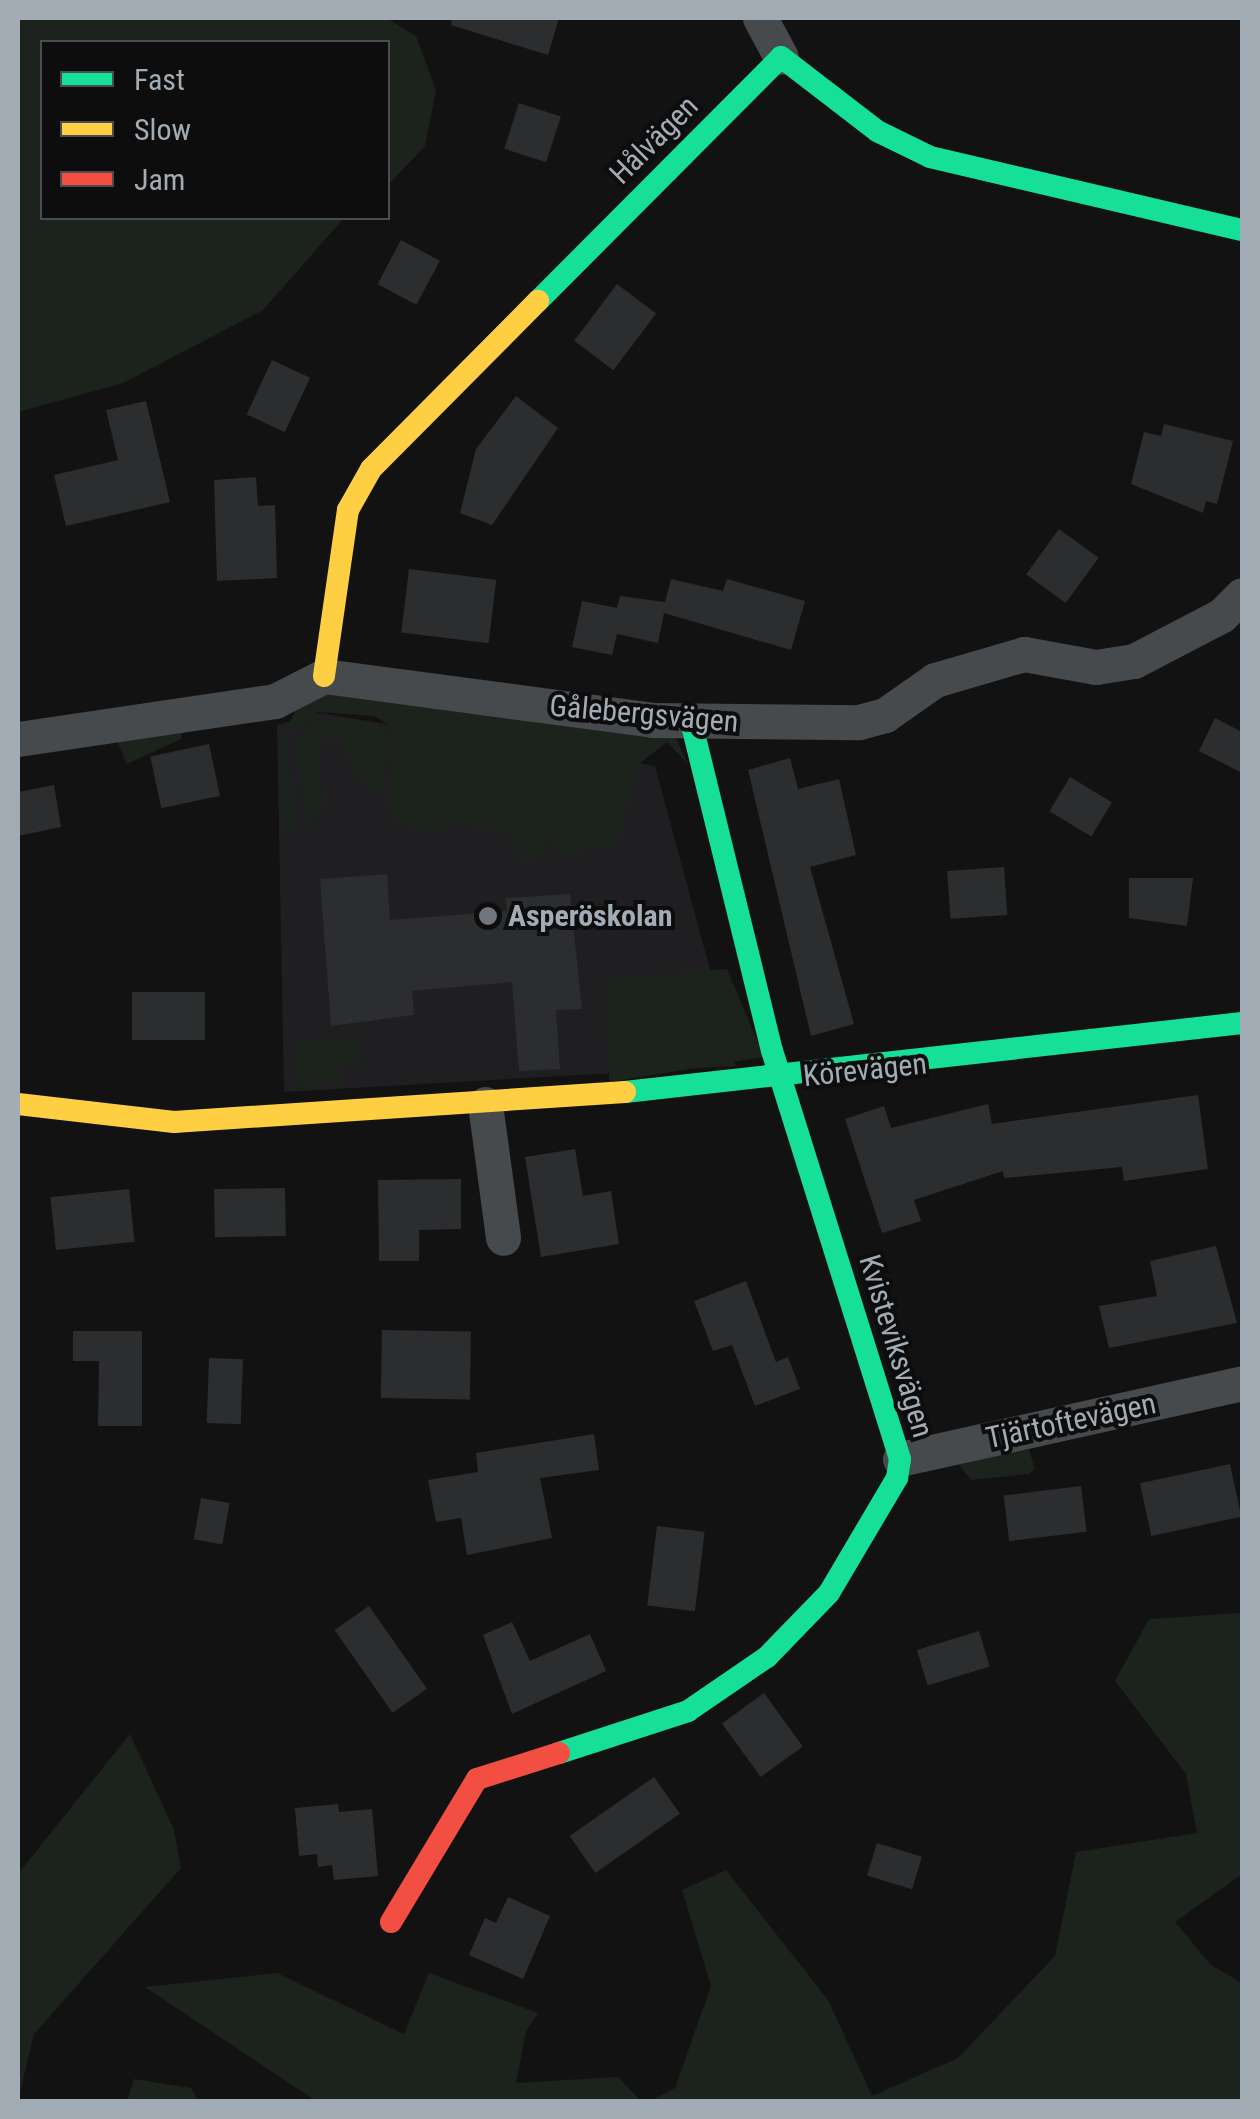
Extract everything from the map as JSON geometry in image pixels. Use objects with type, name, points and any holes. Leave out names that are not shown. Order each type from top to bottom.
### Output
[{"type":"street","points":[[760,18],[782,57],[877,132],[930,157],[1242,230]]},
{"type":"street","name":"Hålvägen","points":[[324,676],[348,510],[370,469],[782,57]]},
{"type":"street","name":"Gålebergsvägen","points":[[324,676],[691,722],[859,722],[885,716],[935,680],[1024,654],[1114,667],[1222,614],[1242,594]]},
{"type":"street","points":[[18,738],[275,701],[324,676]]},
{"type":"street","name":"Kvisteviksvägen","points":[[391,1922],[477,1779],[688,1711],[767,1658],[829,1593],[881,1508],[900,1459],[780,1079],[691,722]]},
{"type":"street","name":"Körevägen","points":[[18,1104],[174,1122],[485,1104],[780,1079],[1242,1023]]},
{"type":"street","points":[[485,1104],[503,1238]]},
{"type":"street","name":"Tjärtoftevägen","points":[[900,1459],[1242,1384]]},
{"type":"shaded area","points":[[18,18],[386,18],[416,36],[436,90],[425,146],[390,183],[390,40],[40,40],[40,220],[342,220],[263,310],[123,383],[18,412]]},
{"type":"shaded area","points":[[326,694],[658,731],[676,739],[688,764],[667,742],[640,763],[617,845],[559,855],[545,828],[545,858],[520,860],[508,831],[456,825],[427,833],[397,822],[387,804],[393,727],[374,716],[318,712],[286,737],[297,830],[284,832],[281,738],[296,710]]},
{"type":"shaded area","name":"Asperöskolan","points":[[319,713],[655,766],[736,1066],[284,1092],[277,725]]},
{"type":"shaded area","points":[[341,718],[374,723],[390,735],[381,794],[356,779],[341,741],[323,738],[317,759],[326,804],[306,830],[297,743],[311,724]]},
{"type":"shaded area","points":[[183,726],[181,739],[127,764],[113,732]]},
{"type":"shaded area","points":[[727,969],[764,1057],[609,1082],[605,979]]},
{"type":"shaded area","points":[[354,1037],[362,1042],[362,1064],[341,1065],[342,1084],[303,1085],[294,1077],[294,1042]]},
{"type":"shaded area","points":[[1027,1443],[1035,1469],[1029,1474],[971,1480],[959,1465]]},
{"type":"shaded area","points":[[1242,1613],[1242,1874],[1175,1922],[1211,1965],[1242,1983],[1242,2101],[650,2101],[675,2088],[711,1986],[682,1890],[726,1870],[828,2000],[872,2096],[958,2058],[1055,1956],[1076,1852],[1197,1833],[1186,1774],[1115,1681],[1149,1619]]},
{"type":"shaded area","points":[[130,1734],[174,1830],[181,1868],[34,2034],[18,2101],[18,1874]]},
{"type":"shaded area","points":[[277,1973],[404,2034],[429,1973],[538,2013],[526,2031],[516,2083],[618,2077],[641,2101],[316,2101],[145,1987]]},
{"type":"shaded area","points":[[134,2079],[191,2088],[198,2101],[127,2101]]},
{"type":"building","points":[[452,18],[559,18],[548,55],[451,25]]},
{"type":"building","points":[[519,103],[561,117],[546,162],[504,149]]},
{"type":"building","points":[[401,240],[440,261],[416,305],[378,284]]},
{"type":"building","points":[[617,284],[656,313],[613,370],[574,341]]},
{"type":"building","points":[[272,360],[310,378],[285,432],[247,414]]},
{"type":"building","points":[[516,396],[558,428],[492,525],[460,513],[476,449]]},
{"type":"building","points":[[146,401],[170,502],[66,526],[54,475],[118,460],[106,410]]},
{"type":"building","points":[[1164,424],[1233,441],[1217,504],[1206,501],[1203,513],[1131,484],[1144,432],[1161,436]]},
{"type":"building","points":[[256,477],[258,506],[275,505],[277,578],[217,581],[214,480]]},
{"type":"building","points":[[1059,529],[1099,558],[1066,603],[1026,574]]},
{"type":"building","points":[[409,569],[496,580],[489,643],[401,633]]},
{"type":"building","points":[[671,579],[723,591],[727,579],[805,601],[791,650],[664,613],[658,643],[617,634],[612,655],[572,647],[582,601],[617,608],[620,596],[665,602]]},
{"type":"building","points":[[1215,718],[1242,732],[1242,773],[1199,751]]},
{"type":"building","points":[[209,744],[220,796],[161,808],[150,756]]},
{"type":"building","points":[[790,758],[798,789],[839,779],[856,855],[810,867],[854,1024],[811,1036],[748,770]]},
{"type":"building","points":[[1070,777],[1112,802],[1091,837],[1049,811]]},
{"type":"building","points":[[54,785],[61,827],[18,836],[18,792]]},
{"type":"building","points":[[1004,867],[1007,915],[950,919],[947,871]]},
{"type":"building","points":[[387,874],[390,920],[507,911],[506,898],[570,894],[582,1009],[556,1010],[560,1069],[519,1071],[512,982],[412,991],[414,1015],[331,1026],[320,879]]},
{"type":"building","points":[[1129,878],[1193,878],[1187,926],[1129,918]]},
{"type":"building","points":[[132,992],[205,992],[205,1040],[132,1040]]},
{"type":"building","points":[[1198,1095],[1208,1169],[1124,1181],[1122,1167],[1004,1178],[1003,1171],[914,1200],[921,1221],[882,1233],[845,1119],[884,1106],[891,1128],[988,1104],[992,1124]]},
{"type":"building","points":[[575,1149],[583,1196],[611,1191],[619,1244],[541,1257],[525,1157]]},
{"type":"building","points":[[461,1179],[461,1229],[419,1230],[419,1261],[379,1261],[378,1180]]},
{"type":"building","points":[[285,1188],[286,1236],[215,1237],[214,1189]]},
{"type":"building","points":[[129,1189],[135,1242],[56,1250],[50,1197]]},
{"type":"building","points":[[1216,1246],[1237,1323],[1109,1348],[1099,1306],[1157,1296],[1150,1261]]},
{"type":"building","points":[[746,1281],[776,1362],[788,1357],[800,1389],[755,1406],[732,1345],[713,1351],[694,1301]]},
{"type":"building","points":[[382,1330],[471,1332],[470,1400],[381,1398]]},
{"type":"building","points":[[73,1331],[142,1331],[142,1426],[98,1426],[99,1361],[73,1361]]},
{"type":"building","points":[[209,1358],[243,1359],[241,1424],[207,1423]]},
{"type":"building","points":[[594,1434],[599,1470],[540,1478],[552,1538],[467,1555],[461,1518],[436,1522],[428,1480],[478,1472],[476,1453]]},
{"type":"building","points":[[1230,1464],[1241,1517],[1151,1536],[1140,1483]]},
{"type":"building","points":[[1081,1486],[1087,1532],[1009,1541],[1004,1496]]},
{"type":"building","points":[[201,1498],[230,1503],[222,1544],[194,1539]]},
{"type":"building","points":[[657,1526],[705,1532],[695,1611],[647,1605]]},
{"type":"building","points":[[369,1606],[427,1689],[393,1713],[335,1630]]},
{"type":"building","points":[[512,1622],[530,1661],[590,1634],[606,1671],[512,1714],[483,1635]]},
{"type":"building","points":[[979,1631],[990,1666],[928,1685],[917,1650]]},
{"type":"building","points":[[764,1693],[803,1746],[761,1777],[722,1724]]},
{"type":"building","points":[[654,1777],[680,1814],[595,1873],[570,1836]]},
{"type":"building","points":[[338,1804],[339,1812],[372,1809],[378,1876],[334,1880],[332,1865],[318,1867],[317,1854],[299,1856],[295,1808]]},
{"type":"building","points":[[877,1843],[922,1857],[912,1889],[867,1876]]},
{"type":"building","points":[[508,1897],[550,1916],[523,1979],[469,1955],[485,1918],[496,1923]]},
{"type":"traffic: fast","points":[[538,301],[781,57],[877,131],[930,157],[1242,230]]},
{"type":"traffic: fast","points":[[559,1753],[688,1711],[767,1657],[829,1593],[897,1478],[900,1459],[772,1051],[691,722]]},
{"type":"traffic: fast","points":[[625,1092],[1242,1023]]},
{"type":"traffic: slow","points":[[324,676],[348,510],[371,469],[538,301]]},
{"type":"traffic: slow","points":[[18,1104],[174,1122],[625,1092]]},
{"type":"traffic: jam","points":[[391,1922],[477,1779],[559,1753]]},
{"type":"place","name":"Asperöskolan","points":[[488,916]]}]
